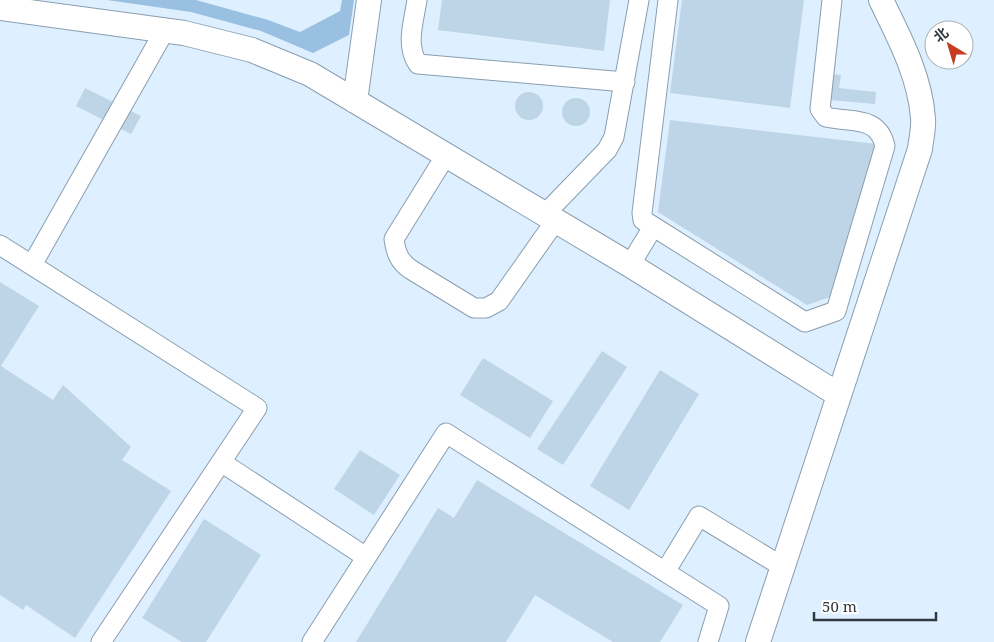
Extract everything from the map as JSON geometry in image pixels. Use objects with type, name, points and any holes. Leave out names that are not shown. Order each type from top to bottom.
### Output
[{"type":"main road","points":[[355,101],[369,0]]},
{"type":"main road","points":[[758,642],[920,149],[923,119],[919,90],[911,65],[881,0]]},
{"type":"main road","points":[[0,8],[165,30],[252,50],[310,74],[630,265],[839,395]]},
{"type":"lane","points":[[416,0],[410,45],[412,55],[418,64],[625,82]]},
{"type":"lane","points":[[446,155],[394,239],[396,251],[401,263],[474,308],[486,308],[499,301],[550,217],[607,150],[617,125],[639,0]]},
{"type":"lane","points":[[668,0],[642,213],[643,220],[805,322],[836,311],[885,146],[880,132],[874,126],[826,117],[820,109],[832,0]]},
{"type":"lane","points":[[32,265],[165,30]]},
{"type":"lane","points":[[630,265],[653,227]]},
{"type":"lane","points":[[0,245],[257,408],[101,642]]},
{"type":"lane","points":[[312,642],[446,433],[719,606],[708,642]]},
{"type":"lane","points":[[221,462],[366,556]]},
{"type":"lane","points":[[665,572],[699,516],[783,567]]},
{"type":"shaded area","points":[[107,0],[196,0],[268,20],[300,32],[340,11],[342,0],[354,0],[349,35],[313,53],[261,31],[191,12]]},
{"type":"building","points":[[442,0],[610,0],[604,51],[438,30]]},
{"type":"building","points":[[682,0],[804,0],[790,108],[670,93]]},
{"type":"building","points":[[833,74],[841,75],[839,88],[876,92],[875,104],[830,100]]},
{"type":"building","points":[[85,88],[141,116],[131,134],[76,106]]},
{"type":"building","points":[[529,92],[539,96],[543,106],[539,116],[529,120],[519,116],[515,106],[519,96]]},
{"type":"building","points":[[576,98],[586,102],[590,112],[586,122],[576,126],[566,122],[562,112],[566,102]]},
{"type":"building","points":[[670,120],[876,144],[830,297],[807,305],[658,212]]},
{"type":"building","points":[[0,282],[39,306],[1,366],[53,400],[63,385],[131,447],[122,460],[171,491],[75,638],[26,605],[23,610],[0,595]]},
{"type":"building","points":[[602,351],[627,367],[563,465],[537,449]]},
{"type":"building","points":[[483,358],[553,401],[530,438],[460,395]]},
{"type":"building","points":[[660,370],[699,394],[629,510],[590,486]]},
{"type":"building","points":[[360,450],[400,475],[374,515],[334,489]]},
{"type":"building","points":[[477,480],[683,605],[660,642],[613,642],[535,595],[506,642],[356,642],[438,508],[454,518]]},
{"type":"building","points":[[204,519],[261,555],[206,642],[182,642],[142,618]]}]
